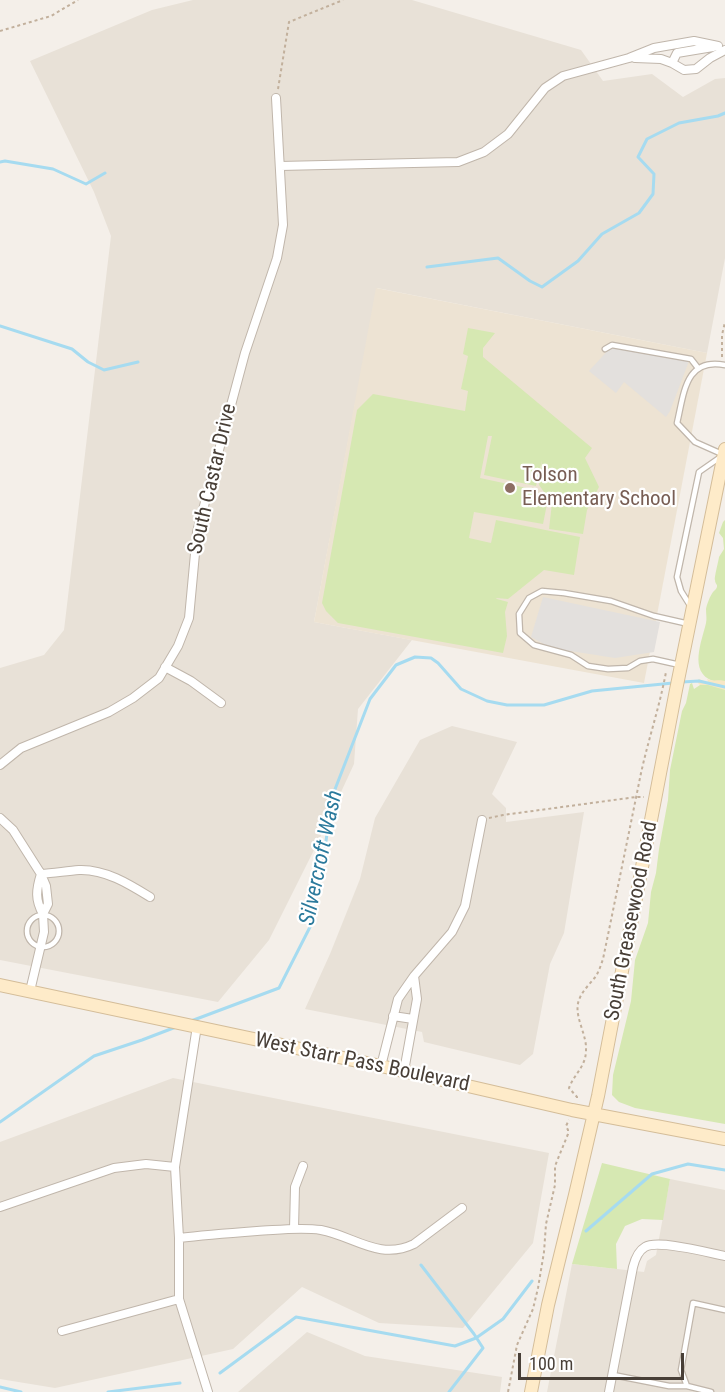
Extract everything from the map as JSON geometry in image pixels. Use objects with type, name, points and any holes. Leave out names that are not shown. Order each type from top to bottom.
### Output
[{"type":"street","points":[[280,166],[458,162],[484,152],[508,134],[545,88],[563,75],[629,58],[654,48],[694,41],[723,48]]},
{"type":"street","points":[[629,58],[661,59],[684,70],[696,69],[723,48]]},
{"type":"street","points":[[672,63],[677,53],[723,48]]},
{"type":"street","name":"South Castar Drive","points":[[0,765],[21,748],[109,712],[134,699],[159,678],[178,646],[189,618],[196,532],[245,353],[277,258],[283,225],[276,98]]},
{"type":"street","name":"South Greasewood Road","points":[[531,1392],[548,1305],[594,1114],[724,452]]},
{"type":"street","points":[[165,667],[221,703]]},
{"type":"street","points":[[0,818],[13,830],[46,885],[48,904],[44,914],[45,932],[30,991]]},
{"type":"street","points":[[381,1066],[398,999],[414,976],[452,932],[465,906],[482,820]]},
{"type":"street","points":[[41,874],[82,870],[106,874],[150,897]]},
{"type":"street","points":[[404,1071],[417,999],[414,976]]},
{"type":"street","name":"West Starr Pass Boulevard","points":[[0,985],[594,1114],[725,1139]]},
{"type":"street","points":[[393,1016],[413,1019]]},
{"type":"street","points":[[197,1026],[175,1167],[179,1238],[179,1299],[208,1392]]},
{"type":"street","points":[[0,1207],[114,1168],[146,1164],[175,1167]]},
{"type":"street","points":[[294,1228],[295,1187],[303,1166]]},
{"type":"street","points":[[179,1238],[294,1228],[314,1229],[332,1232],[368,1247],[391,1250],[414,1244],[462,1208]]},
{"type":"street","points":[[609,1392],[637,1256],[651,1244],[662,1244],[725,1256]]},
{"type":"street","points":[[62,1331],[179,1299]]},
{"type":"lane","points":[[605,350],[612,345],[692,359],[698,368]]},
{"type":"lane","points":[[724,452],[695,442],[677,423],[688,380],[698,368],[706,364],[725,365]]},
{"type":"lane","points":[[692,610],[681,591],[677,577],[699,472],[724,452]]},
{"type":"lane","points":[[681,665],[653,659],[640,661],[628,668],[608,669],[588,666],[571,656],[534,645],[520,633],[519,614],[529,598],[542,591],[611,601],[654,616],[689,624]]},
{"type":"lane","points":[[44,914],[56,920],[60,930],[59,936],[52,945],[41,947],[32,944],[26,929],[31,919],[44,914]]},
{"type":"lane","points":[[687,1386],[681,1370],[693,1303],[725,1310]]},
{"type":"lane","points":[[612,1375],[669,1386],[687,1386],[711,1392]]},
{"type":"path","points":[[0,31],[51,16],[78,0]]},
{"type":"path","points":[[276,98],[289,22],[343,0]]},
{"type":"path","points":[[722,357],[722,335],[725,322]]},
{"type":"path","points":[[574,1095],[569,1088],[583,1065],[586,1049],[585,1036],[578,1013],[579,1000],[596,976],[603,959],[636,797],[666,672]]},
{"type":"path","points":[[482,820],[503,814],[636,797],[656,798]]},
{"type":"path","points":[[508,1392],[517,1346],[533,1310],[538,1288],[546,1224],[555,1185],[555,1166],[568,1134],[566,1126]]},
{"type":"shaded area","points":[[193,0],[412,0],[581,50],[603,81],[652,74],[683,97],[715,79],[725,78],[725,258],[707,353],[377,288],[314,622],[412,640],[358,709],[354,764],[269,940],[218,1002],[0,960],[0,668],[44,655],[64,630],[111,236],[94,192],[30,61],[152,10]]},
{"type":"shaded area","name":"Tolson Elementary School","points":[[376,288],[707,353],[644,683],[314,622]]},
{"type":"shaded area","points":[[612,346],[689,361],[666,417],[624,382],[616,393],[589,371]]},
{"type":"shaded area","points":[[543,597],[660,622],[654,652],[615,658],[551,648],[531,637]]},
{"type":"shaded area","points":[[452,726],[517,742],[492,794],[506,808],[506,822],[584,812],[564,933],[550,964],[533,1054],[520,1065],[424,1042],[422,1032],[305,1009],[360,879],[375,818],[420,740]]},
{"type":"shaded area","points":[[173,1078],[549,1153],[533,1243],[463,1328],[379,1323],[302,1287],[233,1349],[55,1388],[0,1379],[0,1142]]},
{"type":"shaded area","points":[[670,1179],[725,1190],[725,1392],[547,1392],[572,1264],[644,1272],[647,1261],[656,1255]]},
{"type":"shaded area","points":[[307,1332],[365,1356],[502,1377],[500,1392],[238,1392]]},
{"type":"green space","points":[[468,328],[495,333],[483,348],[483,357],[592,448],[585,458],[599,487],[587,510],[583,534],[549,529],[552,503],[539,485],[542,460],[536,486],[484,475],[492,436],[488,436],[480,478],[536,490],[547,504],[543,524],[474,512],[469,538],[491,543],[496,520],[580,537],[574,575],[544,570],[508,599],[496,598],[508,602],[505,612],[507,636],[503,653],[338,623],[326,611],[322,603],[357,410],[373,394],[465,411],[468,391],[461,389],[468,356],[463,354]]},
{"type":"green space","points":[[725,520],[725,1124],[635,1108],[619,1102],[612,1095],[613,1075],[631,1001],[635,960],[648,923],[651,892],[668,800],[670,770],[682,711],[690,684],[692,683],[694,689],[713,681],[705,677],[701,671],[699,655],[706,621],[706,607],[717,586],[716,572],[719,557],[724,549],[723,538],[719,533]]},
{"type":"green space","points":[[602,1163],[670,1179],[663,1220],[642,1219],[625,1226],[616,1244],[617,1269],[572,1264]]},
{"type":"sand","points":[[699,679],[707,682],[707,679],[725,681],[725,690],[700,685]]},
{"type":"waterway","points":[[427,267],[498,258],[542,287],[578,261],[602,234],[639,213],[653,194],[654,174],[638,157],[647,139],[679,123],[725,113]]},
{"type":"waterway","points":[[0,162],[53,169],[86,184],[105,173]]},
{"type":"waterway","points":[[0,326],[72,349],[88,362],[104,370],[138,362]]},
{"type":"waterway","name":"Silvercroft Wash","points":[[191,1021],[279,988],[310,927],[323,863],[332,797],[370,699],[396,665],[415,657],[431,658],[461,689],[487,701],[507,705],[544,705],[592,691],[673,683]]},
{"type":"waterway","name":"Silvercroft Wash","points":[[682,682],[699,681],[725,687]]},
{"type":"waterway","name":"Silvercroft Wash","points":[[0,1122],[94,1056],[176,1027]]},
{"type":"waterway","points":[[586,1231],[652,1174],[688,1164],[725,1170]]},
{"type":"waterway","points":[[421,1265],[483,1348],[449,1392]]},
{"type":"waterway","points":[[220,1373],[296,1317],[455,1346],[476,1338],[503,1319],[532,1281]]},
{"type":"waterway","points":[[108,1392],[180,1383]]},
{"type":"waterway","points":[[0,1387],[21,1392]]},
{"type":"place","name":"Tolson Elementary School","points":[[510,488]]}]
